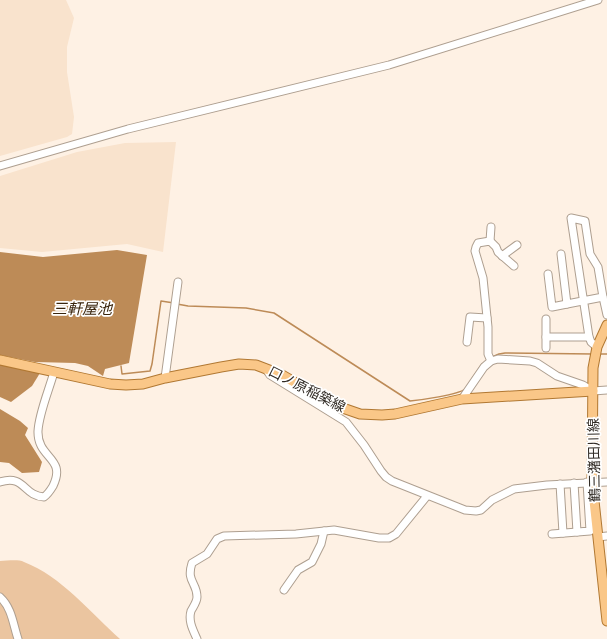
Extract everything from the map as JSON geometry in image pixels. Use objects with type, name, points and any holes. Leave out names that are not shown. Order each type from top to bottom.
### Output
[{"type":"main road","name":"鶴三潴田川線","points":[[607,325],[597,347],[593,368],[594,391],[590,482],[603,539],[607,621]]},
{"type":"main road","name":"口ノ原稲築線","points":[[0,360],[110,384],[126,385],[143,384],[165,378],[239,364],[256,365],[282,375],[334,406],[360,414],[395,414],[462,399],[594,391]]},
{"type":"street","points":[[0,166],[128,129],[389,65],[598,0]]},
{"type":"street","points":[[597,347],[591,342],[589,337],[571,218],[585,221],[590,254],[598,267],[602,297],[607,315]]},
{"type":"street","points":[[491,227],[490,240],[502,256],[514,266]]},
{"type":"street","points":[[490,240],[478,243],[476,251],[483,278],[487,318],[488,354],[491,361]]},
{"type":"street","points":[[502,256],[517,245]]},
{"type":"street","points":[[561,254],[567,304]]},
{"type":"street","points":[[548,274],[552,306],[602,297]]},
{"type":"street","points":[[165,378],[178,282]]},
{"type":"street","points":[[467,342],[470,317],[487,318]]},
{"type":"street","points":[[546,319],[546,348]]},
{"type":"street","points":[[546,337],[589,337]]},
{"type":"street","points":[[462,399],[484,367],[491,361],[498,359],[521,360],[537,363],[557,376],[583,385],[594,391],[607,390]]},
{"type":"street","points":[[265,368],[270,375],[346,422],[386,477],[427,496],[465,510],[481,510],[492,500],[514,490],[560,484],[607,482]]},
{"type":"street","points":[[0,482],[9,480],[17,481],[26,487],[33,495],[44,497],[48,494],[57,478],[58,469],[42,449],[38,432],[39,422],[54,372]]},
{"type":"street","points":[[552,534],[590,531],[590,482]]},
{"type":"street","points":[[574,483],[576,532]]},
{"type":"street","points":[[560,484],[562,533]]},
{"type":"street","points":[[197,639],[190,618],[190,613],[197,596],[189,571],[192,563],[207,554],[217,539],[224,536],[296,534],[334,530],[379,538],[389,538],[396,534],[427,496]]},
{"type":"street","points":[[284,590],[298,570],[312,562],[321,544],[324,531]]},
{"type":"street","points":[[0,597],[7,603],[10,609],[18,639]]},
{"type":"shaded area","points":[[0,0],[66,0],[74,18],[67,47],[67,72],[74,117],[72,134],[67,137],[0,156]]},
{"type":"shaded area","points":[[176,142],[163,252],[127,244],[42,252],[0,248],[0,176],[77,152],[125,143]]},
{"type":"shaded area","points":[[0,561],[22,561],[51,576],[75,596],[120,639],[0,639]]},
{"type":"water","name":"三軒屋池","points":[[117,250],[147,255],[129,363],[105,369],[103,376],[88,366],[75,363],[35,362],[0,355],[0,252],[43,257]]},
{"type":"water","points":[[0,364],[40,373],[32,386],[11,402],[0,397]]},
{"type":"water","points":[[0,409],[20,421],[28,428],[25,435],[42,462],[39,472],[22,473],[9,463],[0,462]]},
{"type":"waterway","points":[[121,366],[122,374],[150,371],[161,301],[174,303]]},
{"type":"waterway","points":[[177,304],[188,306],[246,308],[274,313],[410,401],[447,395],[465,389]]},
{"type":"waterway","points":[[492,357],[505,353],[593,354]]},
{"type":"waterway","points":[[599,354],[607,354]]},
{"type":"waterway","points":[[472,379],[482,364]]}]
